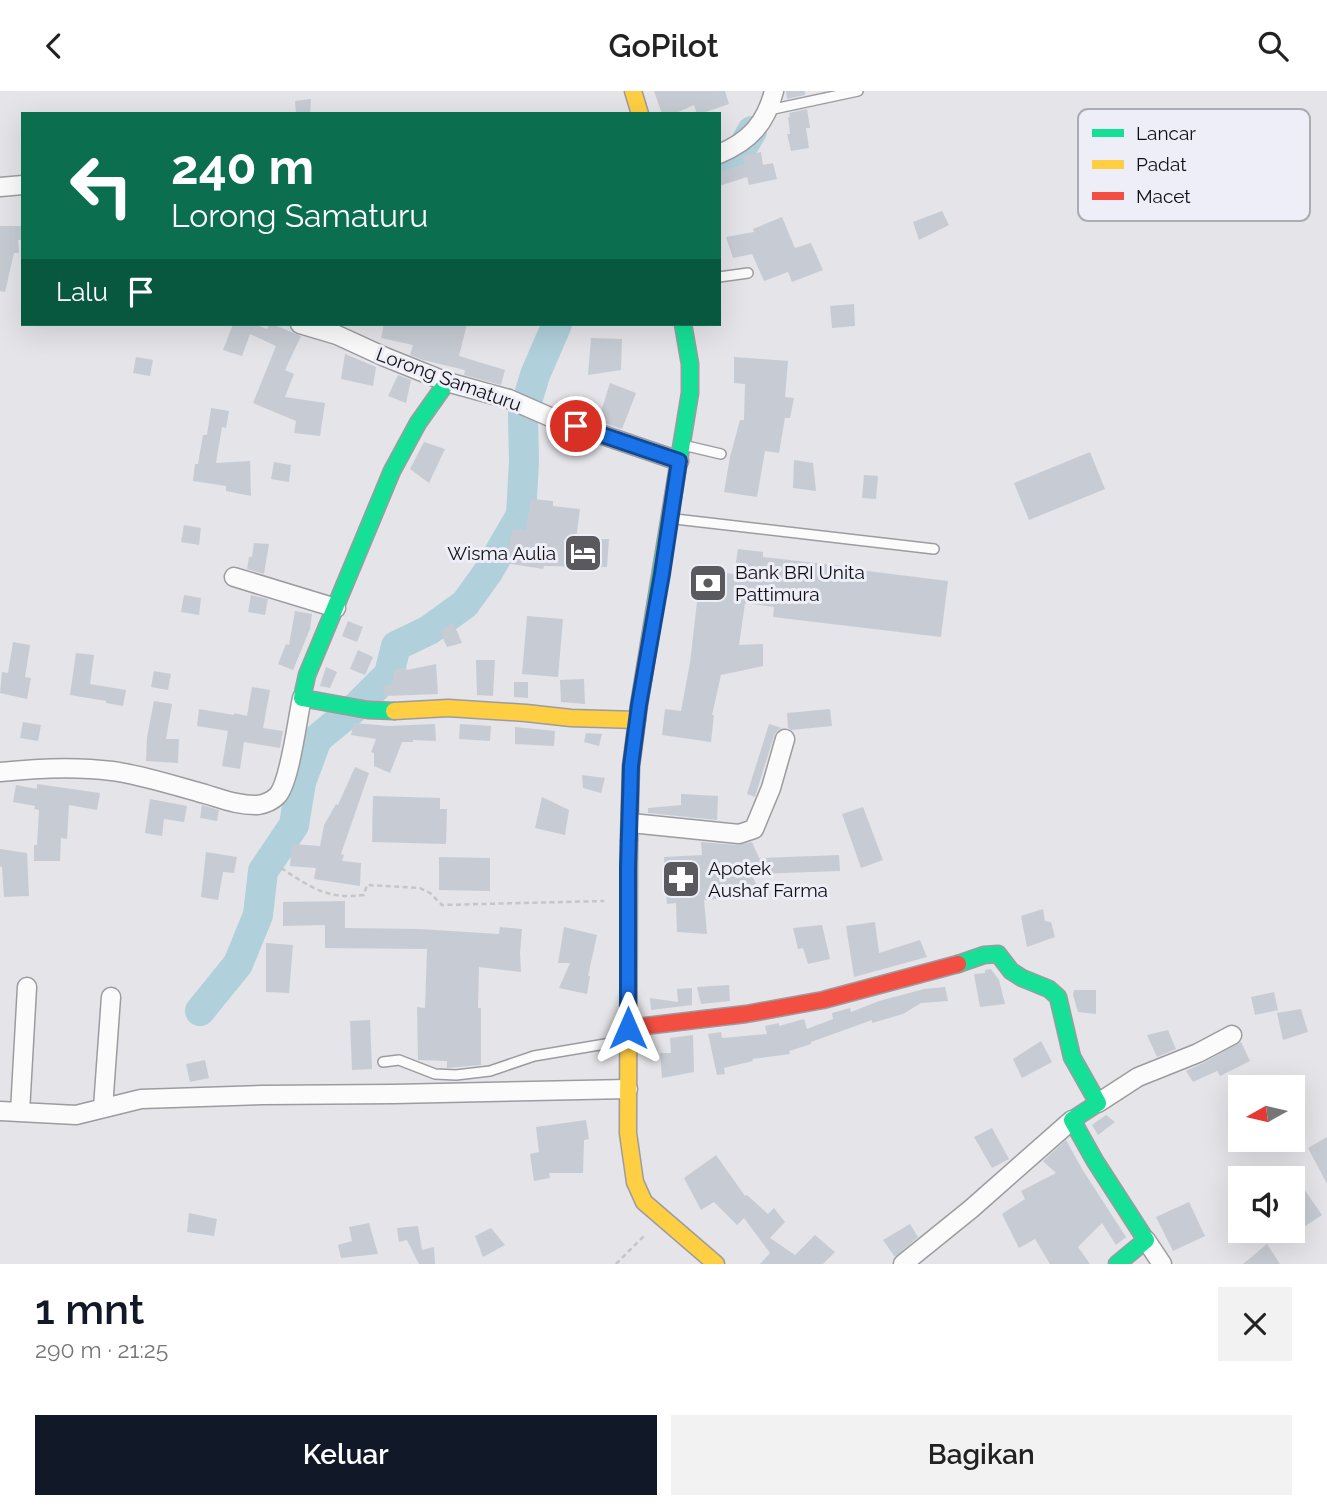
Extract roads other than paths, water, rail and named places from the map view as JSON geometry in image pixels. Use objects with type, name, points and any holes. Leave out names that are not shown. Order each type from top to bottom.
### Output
[{"type":"main road","points":[[633,91],[639,112]]},
{"type":"main road","points":[[683,326],[690,364],[690,393],[631,766],[628,1133],[635,1182],[644,1202],[716,1264]]},
{"type":"main road","points":[[447,382],[418,423],[392,471],[307,675],[307,699],[368,710],[448,708],[571,718],[637,720]]},
{"type":"main road","points":[[628,1034],[823,1000],[947,968],[984,955],[998,954],[1012,973],[1051,989],[1059,1000],[1070,1052],[1098,1103],[1072,1119],[1095,1161],[1146,1240],[1116,1264]]},
{"type":"street","points":[[721,153],[758,127],[769,110],[774,91]]},
{"type":"street","points":[[0,187],[21,185]]},
{"type":"street","name":"Lorong Samaturu","points":[[307,326],[337,335],[447,382],[509,399],[550,417],[680,453]]},
{"type":"street","points":[[233,577],[336,608]]},
{"type":"street","points":[[0,772],[71,767],[114,771],[232,802],[263,804],[279,794],[286,779],[307,699]]},
{"type":"street","points":[[631,823],[739,834],[754,829],[771,788],[785,739]]},
{"type":"street","points":[[20,1112],[27,987]]},
{"type":"street","points":[[103,1108],[111,997]]},
{"type":"street","points":[[1098,1103],[1138,1077],[1232,1035]]},
{"type":"street","points":[[0,1111],[76,1115],[141,1099],[168,1098],[628,1089]]},
{"type":"street","points":[[903,1264],[971,1209],[1072,1119]]},
{"type":"street","points":[[1146,1240],[1162,1264]]},
{"type":"lane","points":[[769,110],[858,91]]},
{"type":"lane","points":[[721,277],[748,273]]},
{"type":"lane","points":[[680,453],[721,454]]},
{"type":"lane","points":[[669,518],[934,549]]},
{"type":"lane","points":[[383,1062],[400,1060],[435,1074],[456,1075],[490,1071],[534,1056],[628,1034]]},
{"type":"waterway","points":[[721,164],[741,150],[752,131]]},
{"type":"waterway","points":[[200,1011],[238,964],[258,915],[263,871],[294,825],[301,782],[317,739],[357,706],[389,674],[396,646],[429,630],[465,604],[488,572],[521,515],[523,415],[535,375],[556,326]]},
{"type":"place","name":"Wisma Aulia","points":[[583,553]]},
{"type":"place","name":"Bank BRI Unita Pattimura","points":[[708,583]]},
{"type":"place","name":"Apotek Aushaf Farma","points":[[681,879]]}]
